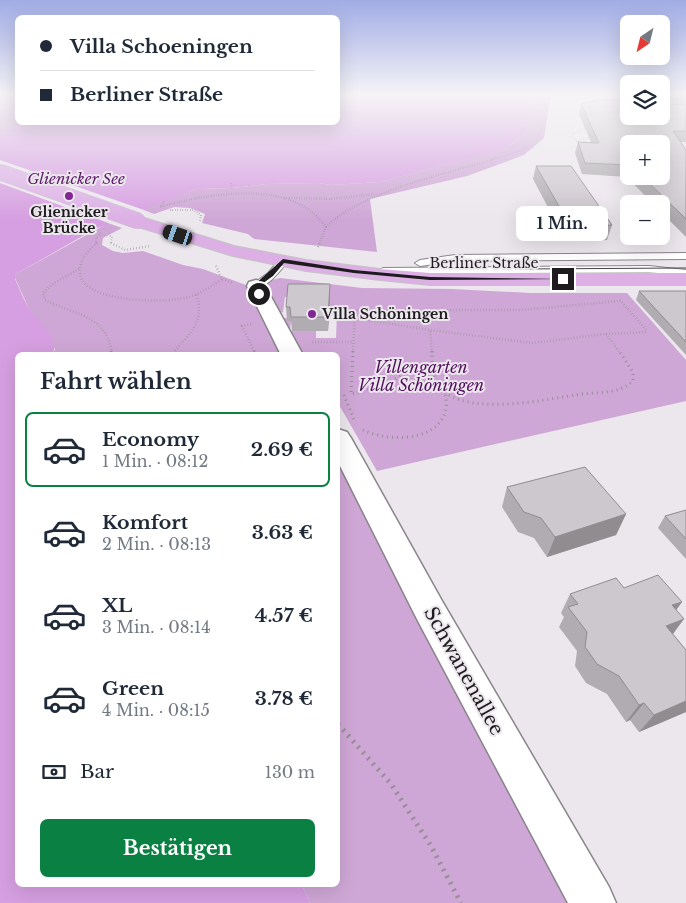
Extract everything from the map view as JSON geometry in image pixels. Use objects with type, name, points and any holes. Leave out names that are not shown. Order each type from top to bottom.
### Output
[{"type":"main road","name":"Berliner Straße","points":[[0,172],[178,235],[231,250],[283,261],[315,257],[415,263],[686,263]]},
{"type":"main road","name":"Berliner Straße","points":[[315,257],[354,272],[430,278],[686,279]]},
{"type":"street","points":[[256,286],[290,352]]},
{"type":"street","name":"Schwanenallee","points":[[340,442],[430,611],[593,903]]},
{"type":"lane","points":[[415,263],[455,258],[686,256]]},
{"type":"lane","points":[[256,286],[271,275],[283,261]]},
{"type":"lane","points":[[354,272],[649,269],[686,273]]},
{"type":"path","points":[[315,257],[326,227],[338,215],[353,206],[383,193],[526,149],[539,140],[541,136]]},
{"type":"path","points":[[574,136],[581,144]]},
{"type":"path","points":[[576,140],[597,136]]},
{"type":"path","points":[[576,140],[591,141]]},
{"type":"path","points":[[231,183],[232,188]]},
{"type":"path","points":[[152,211],[186,200],[220,194],[330,199],[383,193]]},
{"type":"path","points":[[276,198],[309,209],[320,217],[326,227]]},
{"type":"path","points":[[160,207],[165,200]]},
{"type":"path","points":[[160,207],[170,210],[196,212],[202,218],[197,223]]},
{"type":"path","points":[[109,229],[100,232],[96,238],[97,243],[82,261],[80,269],[82,278],[90,288],[105,295],[124,300],[164,300],[197,294],[222,279]]},
{"type":"path","points":[[100,232],[112,237],[111,244],[117,248],[130,250],[148,247]]},
{"type":"path","points":[[80,269],[54,284],[43,293],[45,300],[56,307],[86,315],[99,324],[107,334],[112,346],[112,352]]},
{"type":"path","points":[[174,352],[192,332],[200,318],[201,305],[197,294]]},
{"type":"path","points":[[354,318],[430,330],[532,342],[606,334],[647,332],[621,301],[521,310],[354,310],[351,394],[379,387],[406,373],[414,372],[436,380]]},
{"type":"path","points":[[344,395],[358,428],[389,438],[416,435],[441,424],[448,406],[445,392],[436,380],[430,330]]},
{"type":"path","points":[[445,392],[476,403],[496,406],[531,404],[582,394],[625,390],[633,381],[634,372],[606,334]]},
{"type":"path","points":[[311,342],[353,342]]},
{"type":"path","points":[[340,726],[391,784],[431,846],[460,903]]},
{"type":"green space","points":[[522,136],[544,136],[524,155],[467,176],[370,199],[377,252],[254,239],[248,234],[202,223],[205,214],[190,208],[174,207],[154,214],[141,209],[196,189],[232,188],[266,184],[319,183],[331,185],[380,182],[493,152],[512,144]]},
{"type":"green space","name":"Villengarten Villa Schöningen","points":[[108,223],[122,228],[103,238],[102,245],[113,251],[123,253],[143,251],[183,265],[203,269],[262,291],[262,287],[268,281],[280,278],[362,288],[452,289],[531,293],[627,293],[686,360],[686,401],[377,471],[340,406],[340,352],[54,352],[55,349],[29,309],[15,278],[16,274]],"holes":[[[285,297],[303,297],[329,312],[337,312],[336,338],[316,338],[316,331],[290,331],[291,321],[287,318],[276,318],[278,314],[283,312]]]},
{"type":"green space","points":[[340,432],[605,903],[310,903],[303,887],[340,887]]},
{"type":"water","name":"Glienicker See","points":[[0,136],[522,136],[512,144],[494,152],[380,182],[331,185],[319,183],[266,184],[232,188],[196,189],[95,229],[16,274],[15,279],[24,300],[48,331],[54,348],[53,352],[15,352],[15,887],[303,887],[310,903],[0,903]]},
{"type":"pier","name":"Glienicker Brücke","points":[[0,160],[144,210],[111,224],[0,183]]},
{"type":"building","points":[[596,136],[620,136],[620,165],[585,163],[578,142],[599,143]]},
{"type":"building","points":[[670,136],[677,136],[686,150],[686,219],[670,203],[670,195],[661,195],[651,185],[670,185]]},
{"type":"building","points":[[536,166],[571,166],[612,225],[593,226],[571,223],[567,215],[564,215]]},
{"type":"building","points":[[288,284],[330,284],[328,317],[291,317],[290,307],[286,307]]},
{"type":"building","points":[[639,291],[686,291],[686,342]]},
{"type":"building","points":[[585,467],[626,514],[555,537],[541,518],[524,512],[507,487]]},
{"type":"building","points":[[686,510],[686,539],[665,516]]},
{"type":"building","points":[[658,575],[682,602],[672,605],[684,619],[666,626],[686,650],[686,701],[654,715],[644,703],[639,705],[619,676],[597,664],[585,647],[587,632],[568,607],[578,604],[570,594],[616,578],[624,588]]},
{"type":"tram line","points":[[520,269],[686,268]]},
{"type":"place","name":"Glienicker Brücke","points":[[69,196]]},
{"type":"place","name":"Villa Schöningen","points":[[312,314]]},
{"type":"route","points":[[259,294],[256,286],[271,275],[283,261],[354,272],[430,278],[563,279]]}]
